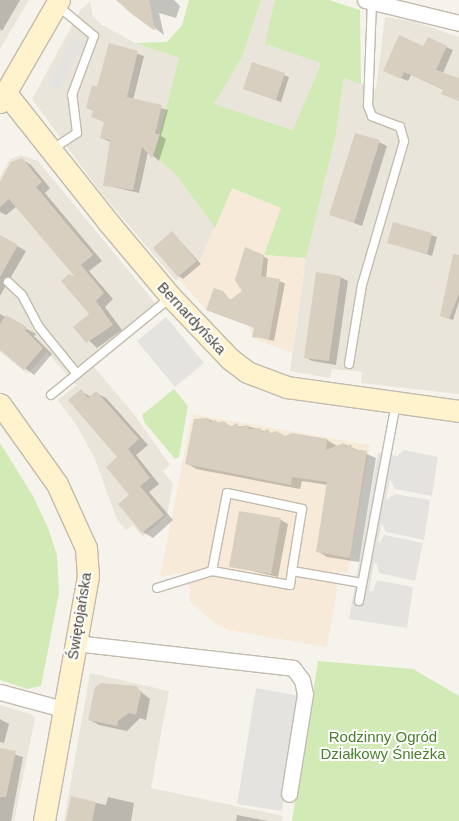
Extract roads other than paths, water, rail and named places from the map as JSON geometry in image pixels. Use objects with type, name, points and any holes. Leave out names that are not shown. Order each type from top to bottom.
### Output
[{"type":"street","points":[[368,1],[459,23]]},
{"type":"street","points":[[3,97],[57,2]]},
{"type":"street","name":"Bernardyńska","points":[[3,97],[52,150],[108,222],[171,297],[230,359],[266,381],[396,404],[459,411]]},
{"type":"street","name":"Świętojańska","points":[[0,404],[57,484],[86,548],[88,576],[44,821]]},
{"type":"street","points":[[76,644],[293,668],[302,680],[305,694],[289,794]]},
{"type":"street","points":[[0,692],[63,709]]},
{"type":"lane","points":[[349,364],[362,285],[404,141],[400,127],[372,116],[368,106],[368,1]]},
{"type":"lane","points":[[52,150],[77,132],[72,95],[94,36],[57,2]]},
{"type":"lane","points":[[8,282],[22,296],[38,327],[77,374]]},
{"type":"lane","points":[[51,395],[171,297]]},
{"type":"lane","points":[[359,601],[396,404]]},
{"type":"lane","points":[[157,588],[212,571],[290,585],[302,509],[227,493],[212,571]]},
{"type":"lane","points":[[292,570],[362,584]]},
{"type":"park label","name":"Rodzinny Ogród Działkowy Śnieżka","points":[[383,744]]}]
